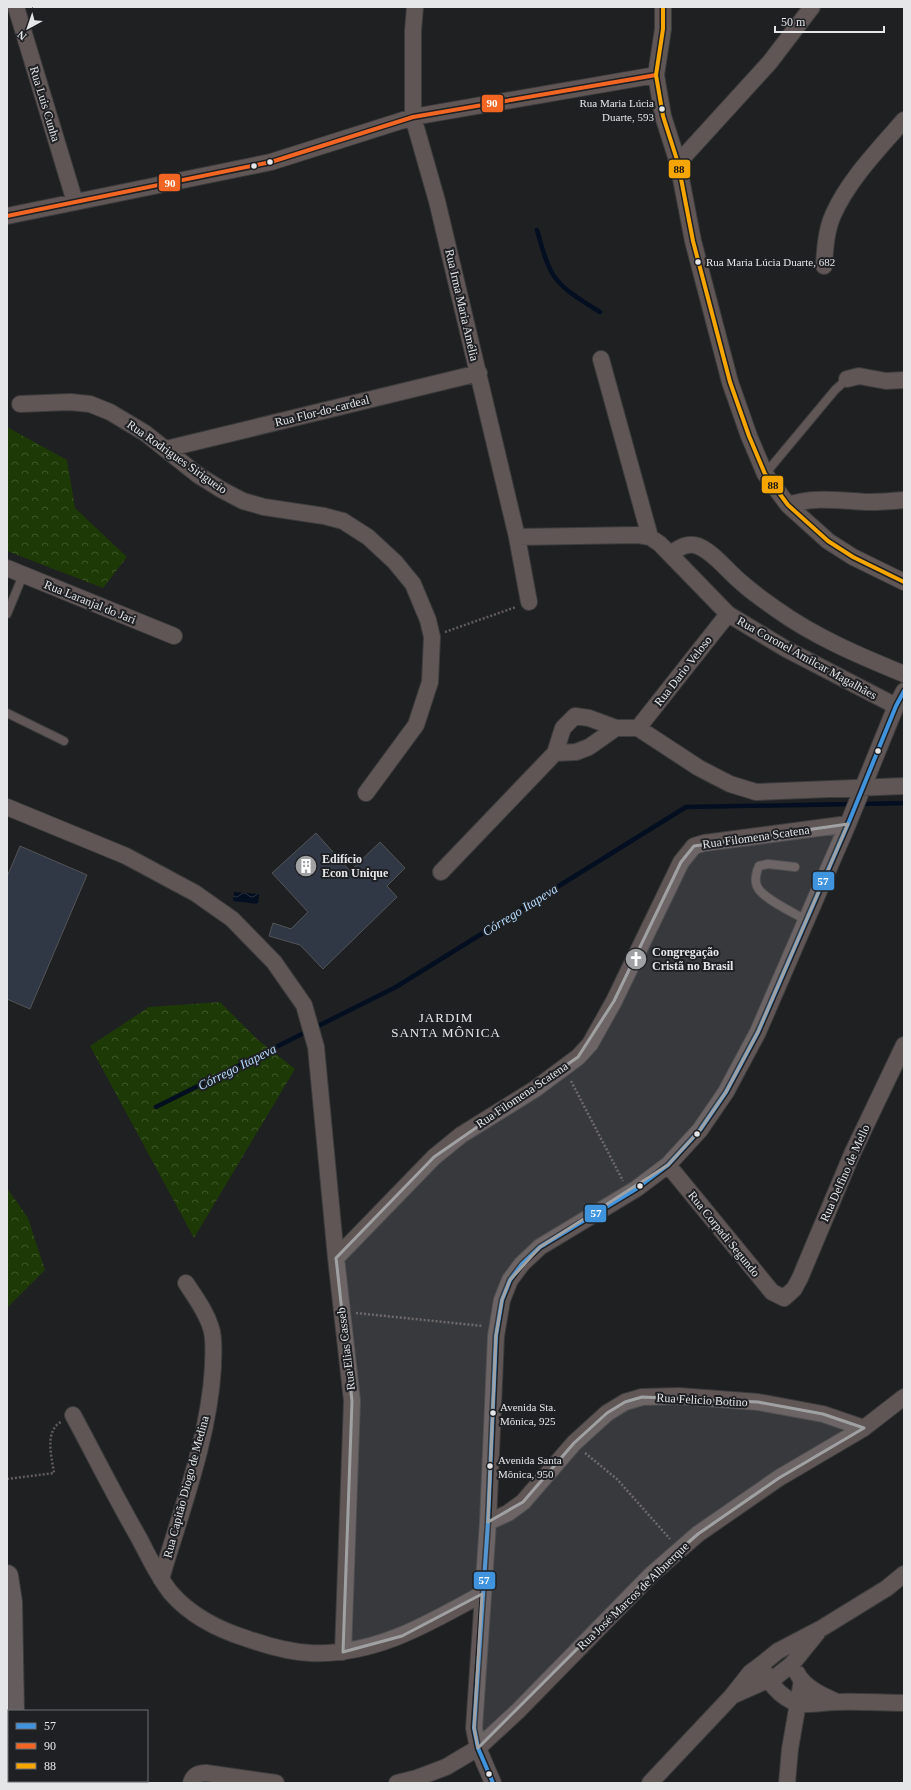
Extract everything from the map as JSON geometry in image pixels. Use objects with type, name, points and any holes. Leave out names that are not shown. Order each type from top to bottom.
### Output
[{"type":"highway","points":[[7,1576],[11,1602],[13,1710]]},
{"type":"street","name":"Rua Luis Cunha","points":[[16,7],[75,202]]},
{"type":"street","name":"Rua Irma Maria Amélia","points":[[415,7],[413,31],[413,117],[437,201],[517,537],[529,602]]},
{"type":"street","points":[[663,7],[662,29],[656,75],[663,116],[678,163],[693,240],[730,382],[749,436],[765,474],[788,505],[828,541],[853,557],[904,582]]},
{"type":"street","points":[[678,163],[770,62],[812,7]]},
{"type":"street","points":[[7,216],[271,162],[413,117],[656,75]]},
{"type":"street","points":[[824,266],[826,237],[833,215],[848,189],[870,159],[904,120]]},
{"type":"street","points":[[517,537],[638,534],[650,537],[601,359]]},
{"type":"street","name":"Rua Flor-do-cardeal","points":[[166,449],[478,373]]},
{"type":"street","points":[[847,379],[859,376],[886,381],[904,380]]},
{"type":"street","name":"Rua Rodrigues Sirigueio","points":[[20,404],[70,402],[90,404],[116,416],[145,433],[198,475],[222,490],[243,500],[264,507],[324,516],[343,522],[368,537],[395,562],[413,584],[428,620],[432,637],[430,682],[416,725],[366,793]]},
{"type":"street","points":[[788,505],[798,501],[814,500],[872,502],[904,500]]},
{"type":"street","name":"Rua Coronel Amilcar Magalhães","points":[[650,537],[660,544],[728,614],[786,649],[896,706]]},
{"type":"street","points":[[670,554],[682,546],[690,544],[699,546],[742,584],[806,629],[850,652],[904,674]]},
{"type":"street","name":"Rua Laranjal do Jari","points":[[7,568],[174,636]]},
{"type":"street","name":"Rua Dario Veloso","points":[[638,728],[728,614]]},
{"type":"street","points":[[493,1783],[478,1748],[474,1728],[488,1522],[498,1327],[502,1300],[510,1280],[522,1264],[540,1247],[629,1193],[668,1165],[700,1130],[726,1092],[758,1032],[850,819],[896,706],[904,692]]},
{"type":"street","points":[[441,872],[555,753],[562,728],[575,716],[589,718],[616,728],[638,728],[699,768],[730,784],[756,792],[862,790],[904,786]]},
{"type":"street","points":[[555,753],[576,752],[589,747],[616,728]]},
{"type":"street","name":"Rua Elias Casseb","points":[[7,807],[126,856],[195,893],[232,919],[274,962],[304,1005],[315,1043],[336,1258],[352,1401],[343,1652]]},
{"type":"street","name":"Rua Filomena Scatena","points":[[336,1258],[434,1157],[462,1135],[535,1089],[564,1068],[578,1057],[590,1044],[614,1001],[681,862],[694,846],[704,843],[850,819]]},
{"type":"street","name":"Rua Delfino de Mello","points":[[784,1298],[794,1289],[800,1278],[852,1154],[904,1046]]},
{"type":"street","name":"Rua Corpadi Segundo","points":[[668,1165],[767,1286],[777,1296],[784,1298]]},
{"type":"street","name":"Rua Capitão Diogo de Medina","points":[[161,1579],[202,1436],[212,1382],[214,1348],[211,1329],[204,1311],[186,1283]]},
{"type":"street","name":"Rua Felicio Botino","points":[[488,1522],[508,1513],[523,1502],[574,1443],[607,1413],[625,1402],[642,1397],[679,1396],[758,1402],[823,1414],[864,1428]]},
{"type":"street","name":"Rua José Marcos de Albuerque","points":[[396,1783],[417,1778],[446,1767],[478,1748],[518,1711],[652,1575],[698,1534],[779,1478],[864,1428],[904,1397]]},
{"type":"street","points":[[74,1415],[161,1579],[184,1606],[201,1619],[230,1634],[277,1649],[310,1653],[343,1652],[375,1645],[402,1636],[482,1594]]},
{"type":"street","points":[[650,1783],[731,1697],[750,1673],[778,1651],[822,1628],[887,1588],[904,1574]]},
{"type":"street","points":[[887,1588],[904,1582]]},
{"type":"street","points":[[731,1697],[769,1681],[777,1676],[792,1664],[822,1628]]},
{"type":"street","points":[[778,1651],[792,1664],[802,1680],[820,1694],[837,1702]]},
{"type":"street","points":[[762,1664],[763,1672],[769,1681],[779,1691],[797,1703],[904,1703]]},
{"type":"street","points":[[787,1783],[797,1703],[802,1680]]},
{"type":"street","points":[[191,1781],[199,1773],[206,1773],[276,1783]]},
{"type":"lane","points":[[765,474],[835,390],[847,379]]},
{"type":"lane","points":[[7,614],[23,575]]},
{"type":"lane","points":[[7,713],[64,741]]},
{"type":"lane","points":[[795,867],[768,864],[759,866],[756,871],[756,885],[763,893],[806,920]]},
{"type":"path","points":[[432,637],[529,602]]},
{"type":"path","points":[[564,1068],[629,1193]]},
{"type":"path","points":[[342,1311],[498,1327]]},
{"type":"path","points":[[7,1478],[54,1473],[51,1448],[52,1431],[56,1425],[74,1415]]},
{"type":"path","points":[[574,1443],[617,1479],[679,1550]]},
{"type":"highlighted area","points":[[848,824],[758,1032],[726,1092],[700,1130],[668,1165],[540,1247],[510,1280],[502,1300],[496,1336],[488,1522],[523,1502],[574,1443],[607,1413],[625,1402],[642,1397],[758,1402],[823,1414],[864,1428],[779,1478],[698,1534],[651,1575],[478,1748],[474,1728],[482,1594],[402,1636],[343,1652],[352,1401],[336,1258],[434,1157],[578,1057],[614,1001],[681,862],[694,846]]},
{"type":"green space","points":[[7,427],[67,460],[75,508],[127,557],[103,588],[7,551]]},
{"type":"green space","points":[[220,1002],[258,1040],[295,1069],[194,1238],[90,1046],[149,1007]]},
{"type":"green space","points":[[7,1188],[28,1218],[45,1270],[7,1308]]},
{"type":"water","points":[[234,892],[259,894],[258,904],[233,901]]},
{"type":"building","points":[[316,833],[350,871],[380,842],[405,868],[387,886],[397,897],[323,969],[300,945],[269,936],[273,923],[291,929],[308,912],[272,873]]},
{"type":"building","points":[[20,846],[87,875],[30,1009],[7,999],[7,877]]},
{"type":"waterway","points":[[537,230],[546,261],[555,277],[572,294],[600,312]]},
{"type":"waterway","name":"Córrego Itapeva","points":[[860,804],[904,803]]},
{"type":"waterway","name":"Córrego Itapeva","points":[[156,1107],[396,987],[686,807],[853,804]]},
{"type":"transit line","name":"88","points":[[663,7],[663,29],[656,75],[663,116],[678,163],[693,241],[730,382],[749,436],[765,474],[788,505],[828,541],[853,557],[904,582]]},
{"type":"transit line","name":"90","points":[[7,216],[271,162],[413,117],[656,75]]},
{"type":"transit line","name":"57","points":[[493,1783],[478,1748],[474,1728],[488,1522],[496,1336],[502,1300],[510,1280],[522,1264],[540,1247],[636,1189],[668,1165],[700,1130],[726,1092],[758,1032],[848,824],[896,706],[904,691]]},
{"type":"place","name":"Rua Maria Lúcia Duarte, 593","points":[[662,109]]},
{"type":"place","name":"Rua Maria Lúcia Duarte, 682","points":[[698,262]]},
{"type":"place","name":"Edifício Econ Unique","points":[[306,866]]},
{"type":"place","name":"Congregação Cristã no Brasil","points":[[636,959]]},
{"type":"place","name":"Avenida Sta. Mônica, 925","points":[[493,1413]]},
{"type":"place","name":"Avenida Santa Mônica, 950","points":[[490,1466]]},
{"type":"district","name":"JARDIM SANTA MÔNICA","points":[[446,1024]]}]
